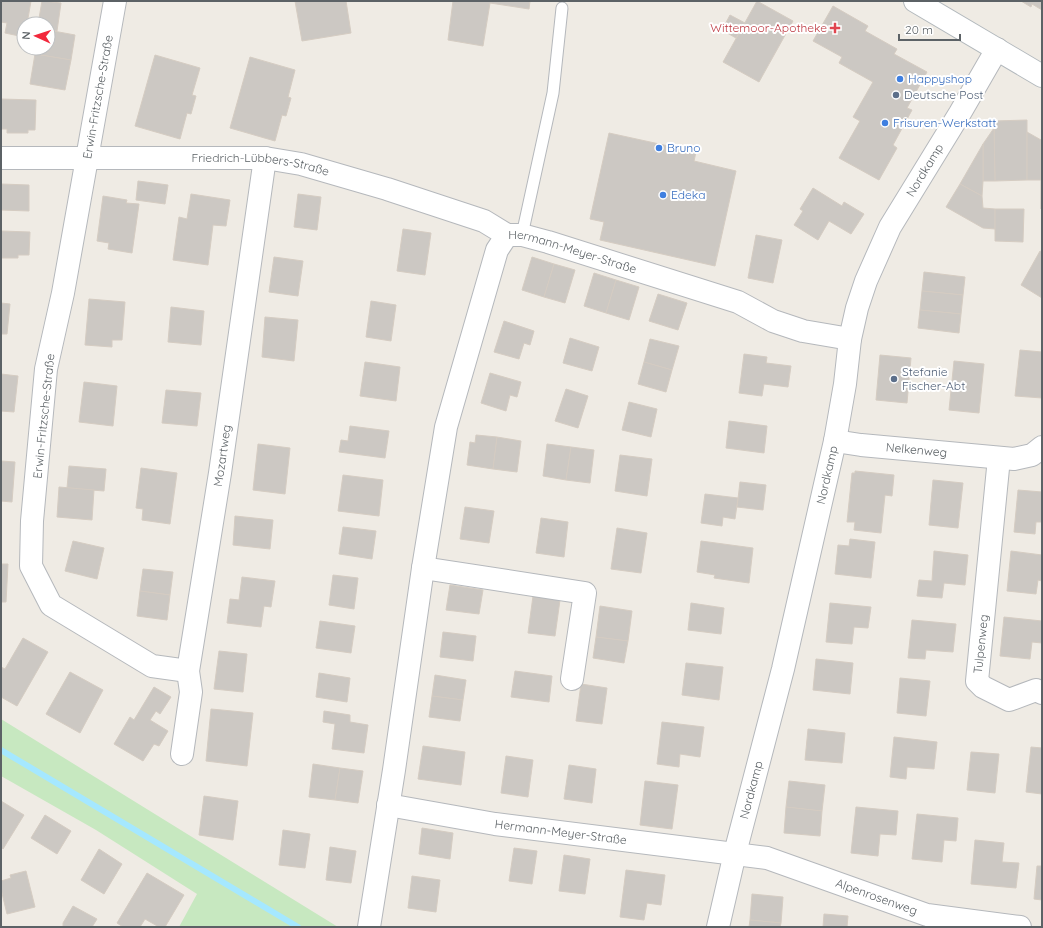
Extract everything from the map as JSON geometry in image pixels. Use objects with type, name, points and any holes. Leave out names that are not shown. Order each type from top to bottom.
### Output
[{"type":"street","name":"Erwin-Fritzsche-Straße","points":[[115,1],[63,293],[46,369],[31,535],[31,566],[52,605],[152,666],[188,671]]},
{"type":"street","points":[[915,1],[1042,76]]},
{"type":"street","name":"Nordkamp","points":[[718,927],[735,853],[783,669],[835,441],[845,384],[850,340],[857,308],[866,281],[890,227],[960,113],[997,49]]},
{"type":"street","name":"Friedrich-Lübbers-Straße","points":[[1,158],[265,158],[301,164],[387,189],[484,221],[514,235]]},
{"type":"street","name":"Mozartweg","points":[[182,754],[191,692],[188,671],[220,473],[265,158]]},
{"type":"street","name":"Hermann-Meyer-Straße","points":[[369,927],[423,568],[446,427],[497,250],[514,235],[548,242],[738,302],[773,322],[803,331],[850,340]]},
{"type":"street","name":"Nelkenweg","points":[[835,441],[861,445],[1014,459],[1032,455],[1042,447]]},
{"type":"street","name":"Tulpenweg","points":[[999,458],[977,681],[983,687],[1009,700],[1036,690],[1042,694]]},
{"type":"street","points":[[423,568],[585,592],[572,679]]},
{"type":"street","name":"Hermann-Meyer-Straße","points":[[388,805],[495,824],[735,853]]},
{"type":"street","name":"Alpenrosenweg","points":[[735,853],[767,858],[927,915],[1020,927]]},
{"type":"lane","points":[[514,235],[553,93],[562,8]]},
{"type":"green space","points":[[1,719],[338,927],[179,927],[197,894],[96,830],[1,776]]},
{"type":"building","points":[[1,1],[31,1],[28,16],[16,16],[16,35],[5,33],[7,23],[1,22]]},
{"type":"building","points":[[42,1],[61,3],[57,31],[56,16],[39,16]]},
{"type":"building","points":[[295,1],[346,1],[351,33],[302,41]]},
{"type":"building","points":[[453,1],[530,1],[529,9],[490,3],[483,46],[448,40]]},
{"type":"building","points":[[757,1],[793,21],[759,82],[723,62]]},
{"type":"building","points":[[1021,1],[1042,1],[1042,10],[1032,4],[1031,7]]},
{"type":"building","points":[[833,6],[868,26],[865,31],[897,49],[894,54],[927,72],[907,108],[912,110],[893,145],[897,148],[879,180],[839,158],[860,121],[853,117],[873,82],[839,63],[842,57],[813,41]]},
{"type":"building","points":[[730,15],[745,23],[736,38],[722,30]]},
{"type":"building","points":[[56,31],[75,35],[71,60],[47,56],[56,56]]},
{"type":"building","points":[[155,55],[200,68],[192,95],[196,96],[191,114],[187,113],[180,139],[135,126]]},
{"type":"building","points":[[35,56],[47,56],[71,60],[65,90],[30,84]]},
{"type":"building","points":[[250,57],[295,70],[288,97],[291,98],[286,116],[282,115],[275,141],[230,128]]},
{"type":"building","points":[[1,99],[36,100],[35,130],[28,130],[28,133],[7,133],[7,129],[1,129]]},
{"type":"building","points":[[1027,120],[1027,180],[995,181],[994,121]]},
{"type":"building","points":[[994,128],[995,181],[983,181],[983,144]]},
{"type":"building","points":[[1027,132],[1041,140],[1041,180],[1027,180]]},
{"type":"building","name":"Edeka","points":[[609,133],[696,152],[694,161],[736,171],[715,266],[600,240],[604,222],[590,219]]},
{"type":"building","points":[[1041,140],[1042,140],[1041,209]]},
{"type":"building","points":[[983,144],[983,181],[982,196],[960,184]]},
{"type":"building","points":[[138,181],[168,185],[165,204],[136,200]]},
{"type":"building","points":[[1,184],[29,185],[29,211],[1,210]]},
{"type":"building","points":[[960,184],[982,196],[983,208],[995,209],[995,229],[983,228],[946,207]]},
{"type":"building","points":[[813,188],[842,206],[844,202],[864,214],[851,234],[829,221],[818,240],[794,225],[803,211],[800,209]]},
{"type":"building","points":[[191,194],[230,200],[226,226],[213,225],[208,265],[173,260],[179,217],[187,219]]},
{"type":"building","points":[[298,194],[321,197],[317,230],[294,227]]},
{"type":"building","points":[[103,196],[127,200],[126,203],[139,204],[132,253],[108,249],[109,243],[97,241]]},
{"type":"building","points":[[995,209],[1024,209],[1023,242],[995,241]]},
{"type":"building","points":[[403,229],[431,233],[425,275],[397,271]]},
{"type":"building","points":[[1,231],[30,232],[29,255],[18,255],[18,258],[1,258]]},
{"type":"building","points":[[756,235],[782,240],[773,283],[748,278]]},
{"type":"building","points":[[1040,251],[1042,252],[1042,298],[1021,285]]},
{"type":"building","points":[[274,257],[303,261],[298,296],[269,292]]},
{"type":"building","points":[[532,257],[554,264],[544,297],[522,290]]},
{"type":"building","points":[[554,264],[575,270],[565,303],[544,297]]},
{"type":"building","points":[[924,272],[965,277],[963,295],[922,291]]},
{"type":"building","points":[[594,273],[616,280],[606,313],[584,306]]},
{"type":"building","points":[[616,280],[639,287],[629,320],[606,313]]},
{"type":"building","points":[[922,291],[963,295],[961,314],[920,310]]},
{"type":"building","points":[[658,294],[687,303],[678,330],[649,321]]},
{"type":"building","points":[[89,299],[125,302],[122,340],[112,340],[112,347],[85,345]]},
{"type":"building","points":[[371,301],[396,305],[391,341],[366,337]]},
{"type":"building","points":[[1,303],[10,304],[7,334],[1,334]]},
{"type":"building","points":[[171,307],[204,311],[201,345],[168,342]]},
{"type":"building","points":[[920,310],[961,314],[959,333],[918,328]]},
{"type":"building","points":[[265,317],[298,320],[294,361],[262,357]]},
{"type":"building","points":[[504,321],[534,331],[530,345],[524,343],[519,359],[494,352]]},
{"type":"building","points":[[570,338],[599,347],[592,371],[563,363]]},
{"type":"building","points":[[650,339],[679,346],[672,370],[644,362]]},
{"type":"building","points":[[1020,350],[1042,352],[1042,398],[1015,396]]},
{"type":"building","points":[[744,354],[767,357],[766,363],[791,366],[788,387],[764,384],[762,396],[739,393]]},
{"type":"building","name":"Stefanie Fischer-Abt","points":[[880,355],[911,358],[907,403],[876,400]]},
{"type":"building","points":[[954,361],[984,364],[979,413],[949,410]]},
{"type":"building","points":[[365,362],[400,367],[396,401],[360,396]]},
{"type":"building","points":[[644,362],[672,370],[666,392],[638,384]]},
{"type":"building","points":[[490,373],[521,382],[517,397],[510,395],[506,411],[481,403]]},
{"type":"building","points":[[1,374],[18,376],[14,412],[1,411]]},
{"type":"building","points":[[84,382],[117,386],[113,426],[79,422]]},
{"type":"building","points":[[566,389],[588,396],[578,428],[555,421]]},
{"type":"building","points":[[166,390],[201,393],[197,426],[162,423]]},
{"type":"building","points":[[629,402],[657,409],[651,437],[622,430]]},
{"type":"building","points":[[729,421],[767,426],[764,453],[726,448]]},
{"type":"building","points":[[350,426],[389,431],[385,458],[339,452],[341,440],[348,441]]},
{"type":"building","points":[[476,435],[497,437],[493,469],[467,465],[470,442],[475,443]]},
{"type":"building","points":[[497,437],[521,441],[517,472],[493,469]]},
{"type":"building","points":[[258,444],[290,448],[285,494],[253,490]]},
{"type":"building","points":[[547,444],[571,447],[566,480],[543,476]]},
{"type":"building","points":[[571,447],[594,450],[590,483],[566,480]]},
{"type":"building","points":[[620,455],[652,459],[647,496],[615,491]]},
{"type":"building","points":[[1,461],[15,462],[12,502],[1,501]]},
{"type":"building","points":[[69,466],[106,469],[104,491],[67,488]]},
{"type":"building","points":[[141,468],[177,473],[170,524],[142,520],[143,509],[136,508]]},
{"type":"building","points":[[855,471],[894,475],[892,496],[885,495],[881,533],[854,530],[855,522],[847,522],[852,473],[855,473]]},
{"type":"building","points":[[343,475],[383,480],[379,516],[338,511]]},
{"type":"building","points":[[933,480],[963,483],[958,528],[929,525]]},
{"type":"building","points":[[740,482],[766,485],[763,510],[737,507]]},
{"type":"building","points":[[59,487],[94,490],[92,520],[57,517]]},
{"type":"building","points":[[1018,490],[1042,492],[1042,522],[1036,522],[1035,534],[1014,532]]},
{"type":"building","points":[[705,494],[738,498],[735,519],[723,517],[722,526],[701,523]]},
{"type":"building","points":[[465,507],[494,511],[489,543],[460,539]]},
{"type":"building","points":[[235,516],[273,520],[270,549],[233,545]]},
{"type":"building","points":[[541,518],[568,522],[564,557],[536,553]]},
{"type":"building","points":[[343,527],[376,531],[372,559],[339,554]]},
{"type":"building","points":[[617,528],[647,533],[641,573],[611,569]]},
{"type":"building","points":[[850,539],[875,542],[871,578],[835,574],[838,545],[849,546]]},
{"type":"building","points":[[73,541],[104,548],[97,579],[65,571]]},
{"type":"building","points":[[701,541],[753,548],[749,583],[714,578],[715,575],[697,572]]},
{"type":"building","points":[[934,551],[968,555],[965,585],[944,583],[942,598],[917,596],[919,580],[932,581]]},
{"type":"building","points":[[1011,551],[1042,555],[1042,581],[1038,580],[1036,594],[1007,591]]},
{"type":"building","points":[[1,564],[8,564],[6,602],[1,602]]},
{"type":"building","points":[[143,569],[173,572],[170,595],[140,591]]},
{"type":"building","points":[[333,575],[358,578],[354,609],[329,605]]},
{"type":"building","points":[[242,577],[275,581],[271,607],[264,606],[261,627],[227,623],[230,599],[239,600]]},
{"type":"building","points":[[450,585],[483,590],[479,614],[446,610]]},
{"type":"building","points":[[140,591],[170,595],[167,620],[137,616]]},
{"type":"building","points":[[533,596],[560,600],[555,636],[528,633]]},
{"type":"building","points":[[691,603],[724,608],[721,634],[688,630]]},
{"type":"building","points":[[830,603],[871,607],[868,628],[854,627],[852,644],[826,642]]},
{"type":"building","points":[[600,606],[632,611],[628,641],[596,637]]},
{"type":"building","points":[[1004,617],[1042,621],[1042,643],[1032,642],[1030,659],[1000,656]]},
{"type":"building","points":[[912,620],[956,624],[953,652],[926,650],[925,659],[908,658]]},
{"type":"building","points":[[320,621],[355,626],[351,653],[316,648]]},
{"type":"building","points":[[443,632],[476,636],[473,661],[440,657]]},
{"type":"building","points":[[596,637],[628,641],[624,663],[593,658]]},
{"type":"building","points":[[23,638],[48,652],[17,706],[1,697],[1,667],[5,669]]},
{"type":"building","points":[[219,651],[247,654],[243,692],[214,689]]},
{"type":"building","points":[[816,659],[853,663],[850,694],[813,690]]},
{"type":"building","points":[[686,663],[723,667],[719,700],[682,695]]},
{"type":"building","points":[[515,671],[552,676],[549,702],[511,697]]},
{"type":"building","points":[[70,672],[103,690],[80,733],[46,714]]},
{"type":"building","points":[[319,673],[350,678],[347,702],[316,697]]},
{"type":"building","points":[[435,675],[466,680],[463,700],[432,696]]},
{"type":"building","points":[[900,678],[930,681],[926,716],[897,713]]},
{"type":"building","points":[[581,684],[607,688],[602,724],[576,721]]},
{"type":"building","points":[[154,687],[171,697],[160,714],[156,711],[150,720],[168,731],[159,746],[154,744],[143,761],[114,744],[130,717],[134,720]]},
{"type":"building","points":[[432,696],[463,700],[460,721],[429,717]]},
{"type":"building","points":[[211,709],[253,713],[247,766],[206,761]]},
{"type":"building","points":[[324,711],[350,715],[350,722],[368,725],[364,753],[332,749],[335,724],[323,722]]},
{"type":"building","points":[[662,722],[704,727],[700,757],[680,754],[679,767],[657,764]]},
{"type":"building","points":[[808,729],[845,733],[842,763],[805,760]]},
{"type":"building","points":[[894,737],[937,742],[934,769],[907,767],[906,779],[890,777]]},
{"type":"building","points":[[423,746],[465,752],[461,785],[418,779]]},
{"type":"building","points":[[1031,747],[1042,748],[1042,794],[1026,792]]},
{"type":"building","points":[[971,752],[999,754],[995,793],[967,790]]},
{"type":"building","points":[[506,756],[533,760],[528,797],[501,793]]},
{"type":"building","points":[[313,764],[340,768],[335,800],[309,797]]},
{"type":"building","points":[[569,765],[596,769],[592,803],[564,799]]},
{"type":"building","points":[[340,768],[363,771],[358,803],[335,800]]},
{"type":"building","points":[[645,781],[678,785],[672,829],[640,825]]},
{"type":"building","points":[[789,781],[825,785],[822,811],[786,807]]},
{"type":"building","points":[[204,796],[238,801],[233,840],[199,835]]},
{"type":"building","points":[[1,801],[24,815],[3,849],[1,847]]},
{"type":"building","points":[[786,807],[822,811],[820,836],[784,833]]},
{"type":"building","points":[[856,807],[898,811],[896,835],[880,834],[878,856],[851,853]]},
{"type":"building","points":[[917,814],[958,818],[956,841],[944,840],[942,862],[912,859]]},
{"type":"building","points":[[45,815],[71,831],[57,854],[31,838]]},
{"type":"building","points":[[422,828],[453,833],[450,859],[419,854]]},
{"type":"building","points":[[283,830],[310,834],[305,868],[279,865]]},
{"type":"building","points":[[975,840],[1004,843],[1002,862],[1019,863],[1016,888],[971,884]]},
{"type":"building","points":[[330,847],[356,851],[351,883],[326,880]]},
{"type":"building","points":[[514,848],[537,851],[532,884],[509,881]]},
{"type":"building","points":[[99,849],[122,864],[104,894],[81,880]]},
{"type":"building","points":[[564,855],[590,859],[585,894],[559,891]]},
{"type":"building","points":[[1037,866],[1042,866],[1042,900],[1034,899]]},
{"type":"building","points":[[626,870],[665,875],[661,905],[647,903],[644,920],[620,917]]},
{"type":"building","points":[[26,871],[35,907],[7,914],[1,889],[1,881],[11,878],[10,875]]},
{"type":"building","points":[[147,873],[184,895],[165,927],[159,927],[145,919],[140,927],[123,927],[117,923]]},
{"type":"building","points":[[412,876],[440,880],[436,912],[408,908]]},
{"type":"building","points":[[752,894],[783,897],[781,923],[750,920]]},
{"type":"building","points":[[73,906],[97,919],[92,927],[63,927],[63,923]]},
{"type":"building","points":[[824,914],[848,916],[847,927],[823,927]]},
{"type":"building","points":[[750,920],[781,923],[780,927],[749,927]]},
{"type":"waterway","points":[[1,750],[298,927]]},
{"type":"place","name":"Wittemoor-Apotheke","points":[[835,28]]},
{"type":"place","name":"Happyshop","points":[[900,79]]},
{"type":"place","name":"Deutsche Post","points":[[896,95]]},
{"type":"place","name":"Frisuren-Werkstatt","points":[[885,123]]},
{"type":"place","name":"Bruno","points":[[659,148]]},
{"type":"place","name":"Edeka","points":[[663,195]]},
{"type":"place","name":"Stefanie Fischer-Abt","points":[[894,379]]}]
